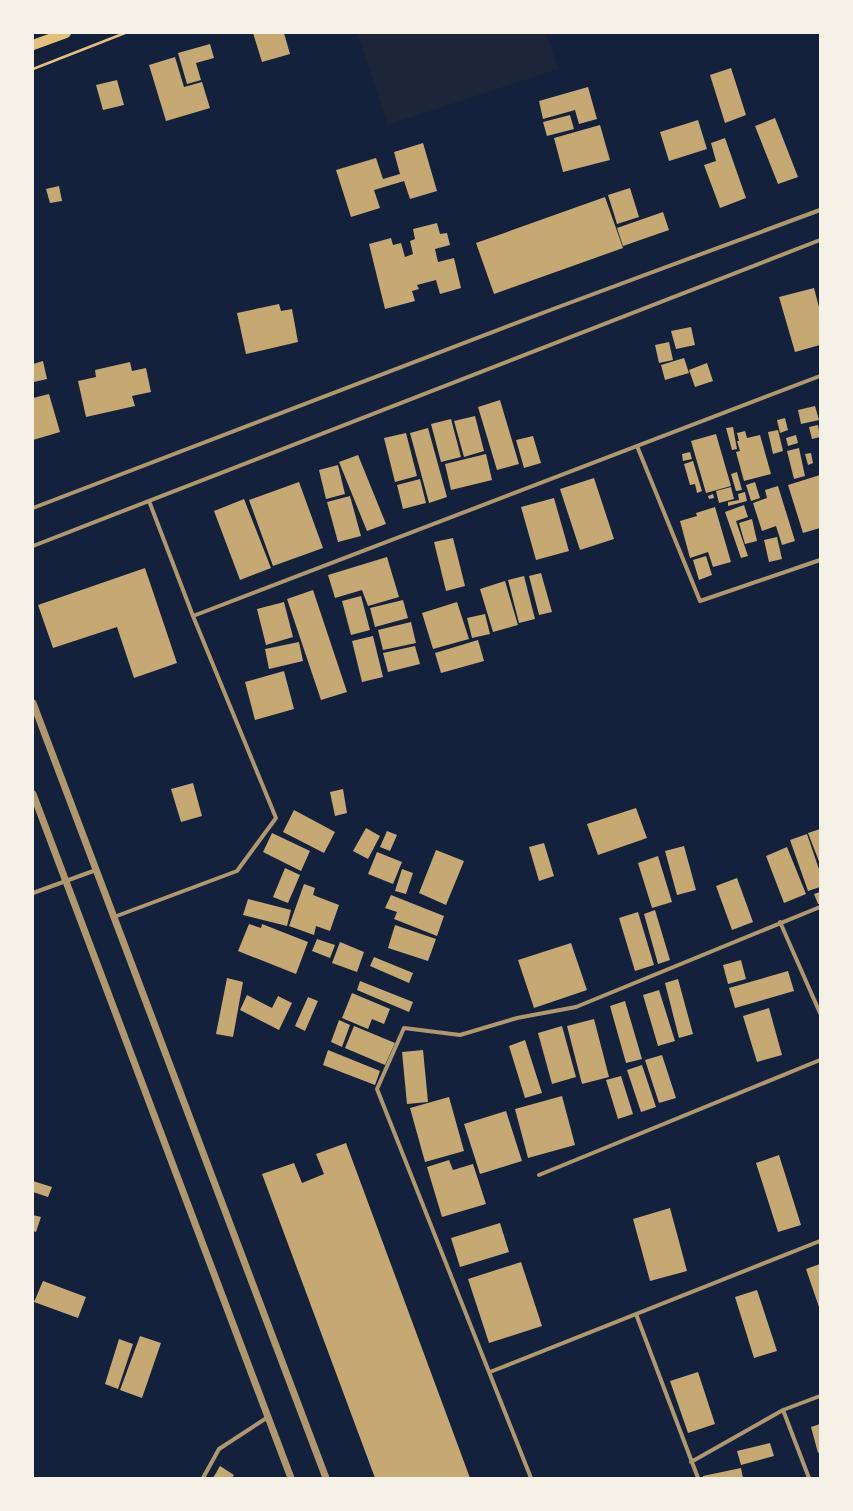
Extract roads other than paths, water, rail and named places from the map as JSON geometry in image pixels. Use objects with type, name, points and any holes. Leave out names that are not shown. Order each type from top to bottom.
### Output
[{"type":"main road","points":[[33,45],[66,33]]},
{"type":"street","points":[[33,508],[546,312],[820,210]]},
{"type":"street","points":[[33,546],[820,240]]},
{"type":"street","points":[[193,616],[820,376]]},
{"type":"street","points":[[637,446],[700,601],[820,560]]},
{"type":"street","points":[[114,917],[237,871],[276,818],[193,616],[149,501]]},
{"type":"street","points":[[33,703],[326,1478]]},
{"type":"street","points":[[33,794],[291,1478]]},
{"type":"street","points":[[33,893],[96,870]]},
{"type":"street","points":[[531,1478],[377,1089],[404,1028],[460,1035],[517,1018],[576,1007],[780,922],[820,907]]},
{"type":"street","points":[[780,922],[820,1013]]},
{"type":"street","points":[[539,1175],[820,1060]]},
{"type":"street","points":[[490,1372],[820,1241]]},
{"type":"street","points":[[636,1314],[698,1478]]},
{"type":"street","points":[[691,1462],[783,1410],[820,1396]]},
{"type":"street","points":[[783,1410],[809,1478]]},
{"type":"street","points":[[203,1478],[219,1449],[268,1417]]}]
